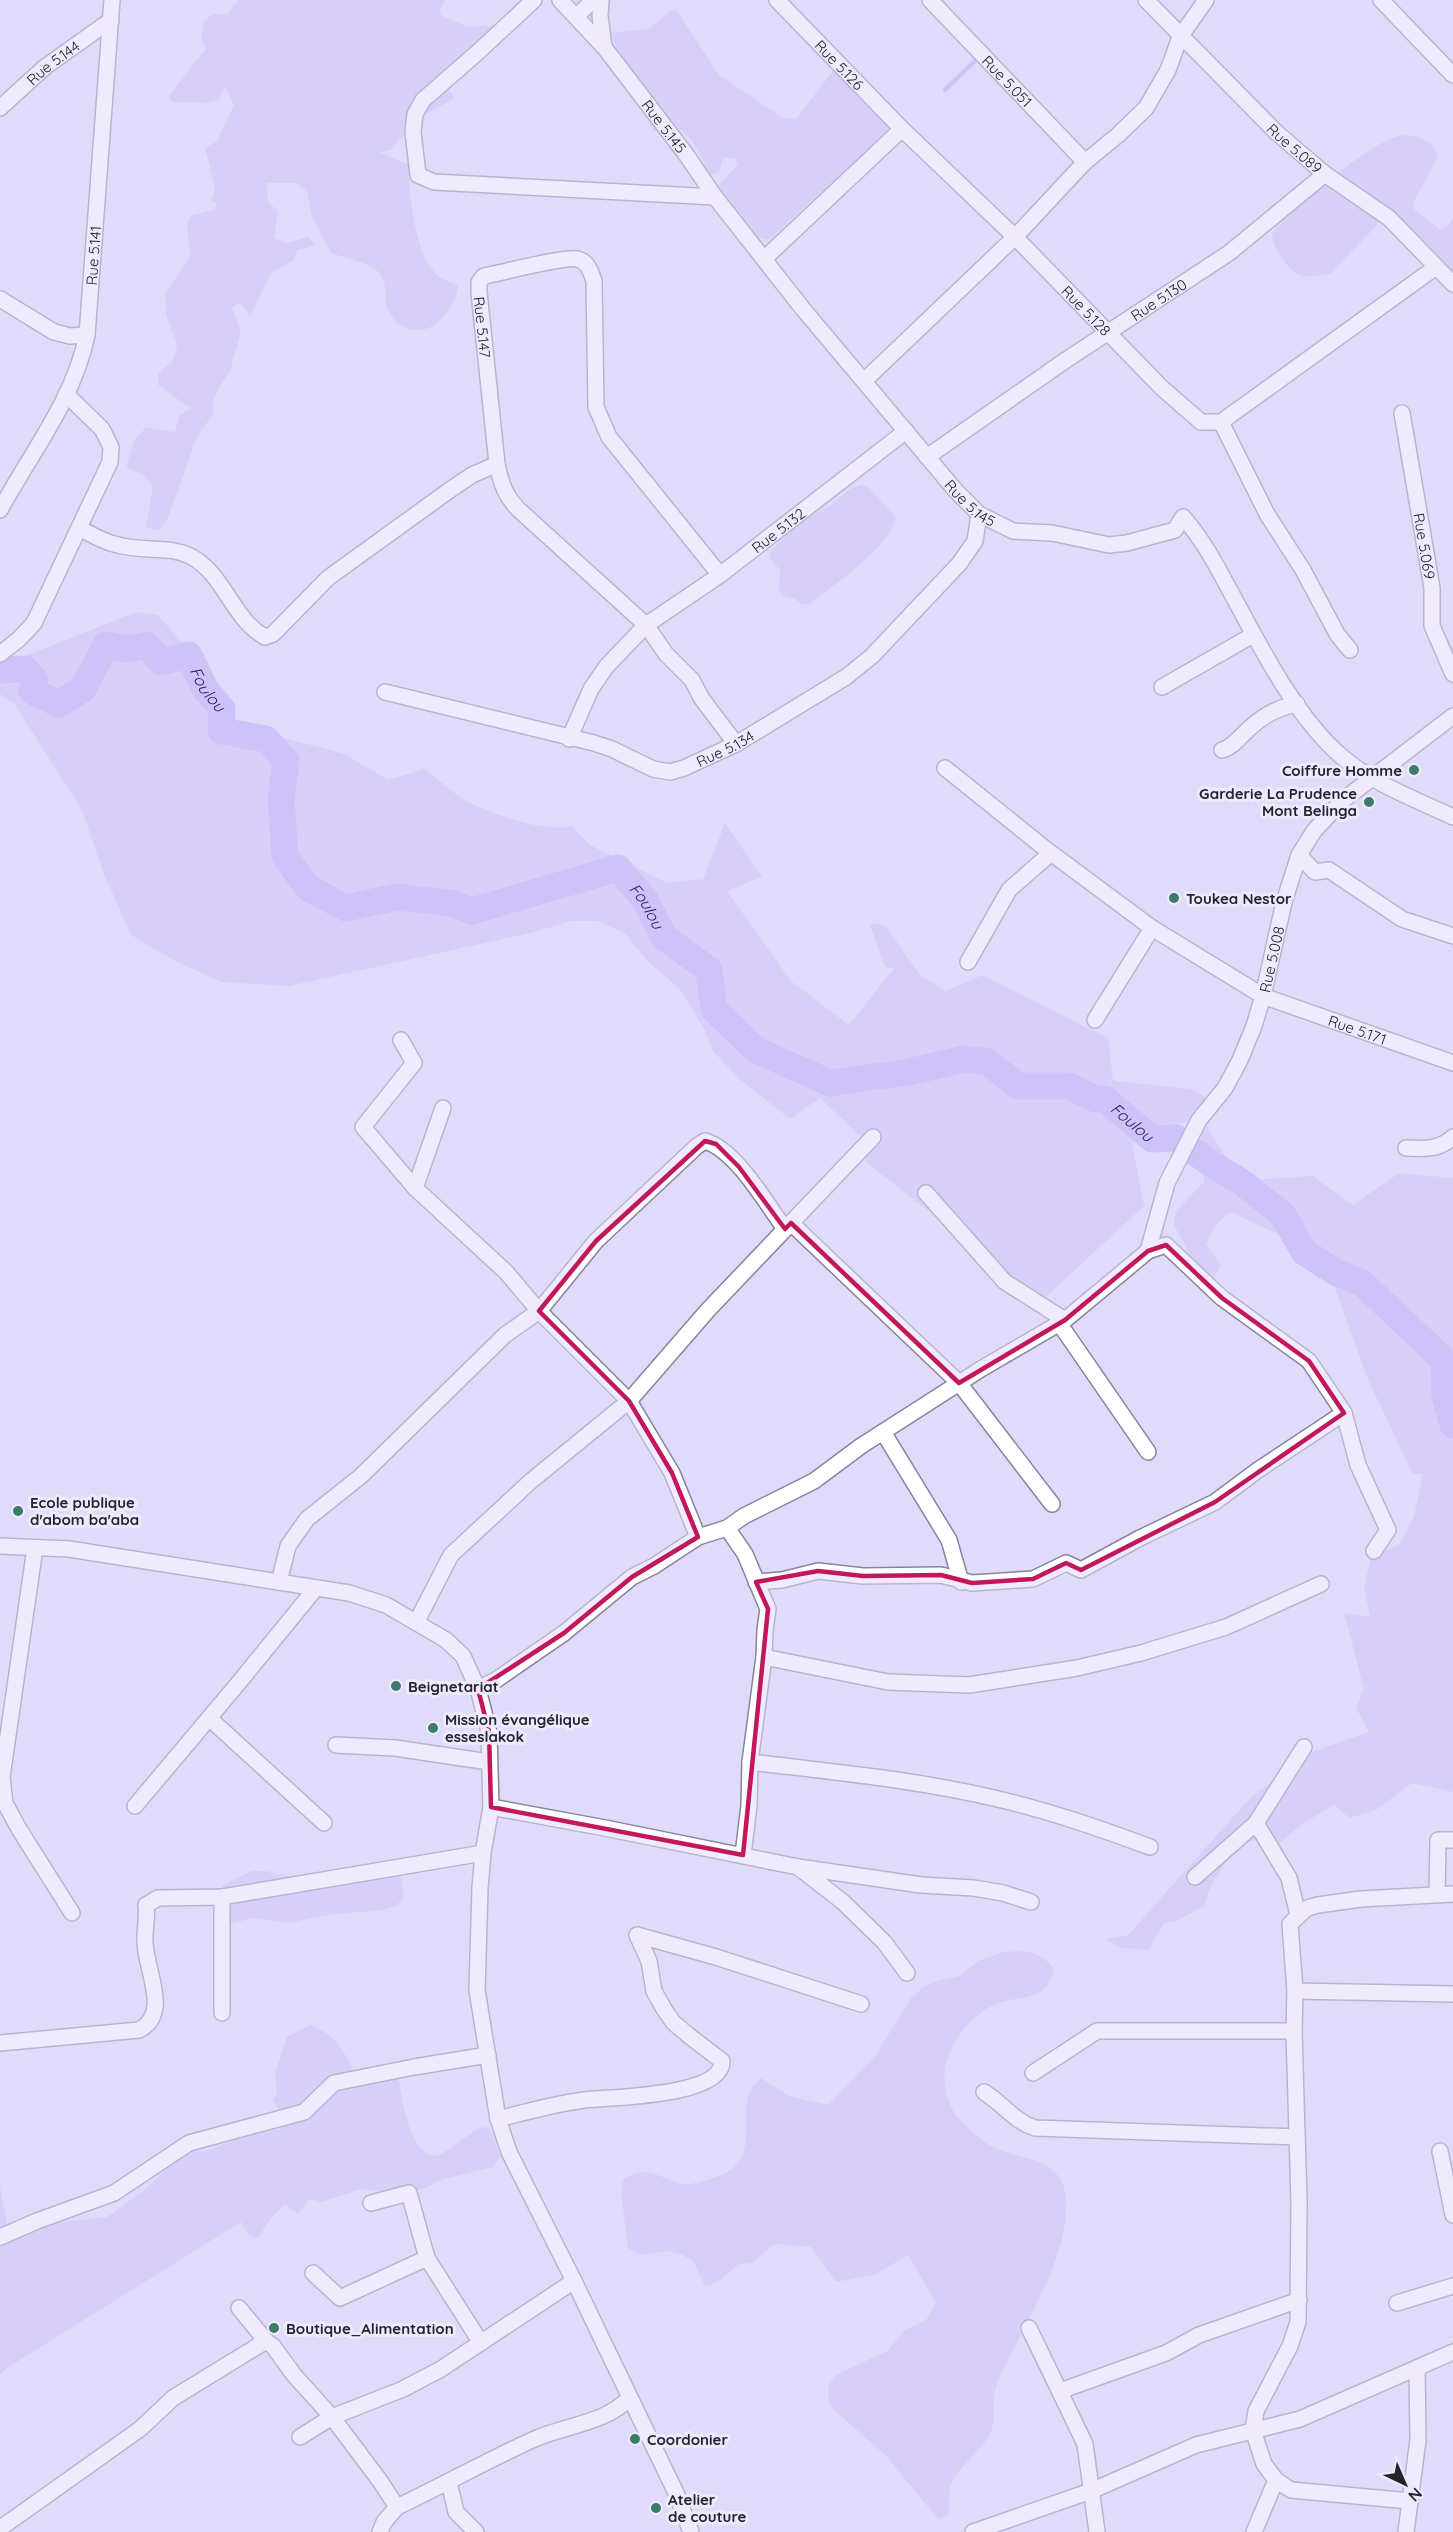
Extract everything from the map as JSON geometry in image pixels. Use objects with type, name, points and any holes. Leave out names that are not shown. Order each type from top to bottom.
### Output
[{"type":"street","name":"Rue 5.141","points":[[0,510],[5,490],[66,394],[78,370],[87,335],[112,0]]},
{"type":"street","points":[[534,0],[423,100],[415,114],[413,132],[418,175],[434,183],[716,197]]},
{"type":"street","name":"Rue 5.145","points":[[560,0],[604,47],[803,309],[956,491],[979,514],[1013,531],[1052,533],[1109,545],[1127,543],[1175,530],[1184,517],[1202,538],[1253,634],[1297,704],[1326,743],[1371,778],[1453,817]]},
{"type":"street","points":[[576,17],[593,0]]},
{"type":"street","points":[[601,0],[600,16],[604,47]]},
{"type":"street","name":"Rue 5.126","points":[[777,0],[902,129]]},
{"type":"street","name":"Rue 5.051","points":[[930,0],[1085,162]]},
{"type":"street","name":"Rue 5.089","points":[[1146,0],[1277,133],[1324,174],[1389,218],[1453,284]]},
{"type":"street","points":[[864,381],[1015,237],[1085,162],[1146,108],[1168,70],[1180,37],[1206,0]]},
{"type":"street","points":[[1381,0],[1453,75]]},
{"type":"street","name":"Rue 5.144","points":[[0,108],[45,67],[111,20]]},
{"type":"street","points":[[765,258],[902,129]]},
{"type":"street","name":"Rue 5.128","points":[[902,129],[1015,237],[1108,334],[1192,415],[1201,422],[1221,422]]},
{"type":"street","name":"Rue 5.130","points":[[927,457],[1066,360],[1229,253],[1324,174]]},
{"type":"street","name":"Rue 5.147","points":[[720,575],[609,436],[601,422],[596,407],[594,281],[590,268],[579,260],[565,260],[484,276],[479,282],[497,464],[502,488],[509,501],[646,625],[666,654],[683,668],[702,699],[736,744]]},
{"type":"street","points":[[1350,650],[1337,634],[1303,570],[1267,514],[1221,422],[1436,267]]},
{"type":"street","points":[[0,299],[54,332],[70,336],[87,335]]},
{"type":"street","points":[[0,654],[34,623],[110,462],[111,447],[102,429],[66,394]]},
{"type":"street","name":"Rue 5.069","points":[[1402,413],[1432,588],[1432,626],[1453,674]]},
{"type":"street","name":"Rue 5.132","points":[[570,738],[591,689],[606,667],[646,625],[720,575],[906,431]]},
{"type":"street","points":[[80,528],[102,542],[124,547],[170,549],[191,556],[204,566],[257,633],[265,637],[273,634],[328,578],[374,543],[463,481],[497,464]]},
{"type":"street","name":"Rue 5.134","points":[[385,692],[612,749],[654,770],[670,772],[684,768],[736,744],[846,677],[872,656],[959,564],[975,541],[979,514]]},
{"type":"street","points":[[1162,687],[1253,634]]},
{"type":"street","points":[[1222,750],[1229,748],[1251,726],[1274,711],[1297,704]]},
{"type":"street","name":"Rue 5.008","points":[[1149,1251],[1167,1182],[1199,1120],[1225,1088],[1240,1060],[1263,996],[1284,902],[1299,855],[1314,831],[1342,801],[1453,717]]},
{"type":"street","name":"Rue 5.171","points":[[945,768],[1051,853],[1152,928],[1263,996],[1453,1063]]},
{"type":"street","points":[[968,962],[1009,890],[1051,853]]},
{"type":"street","points":[[1299,855],[1315,872],[1329,870],[1402,919],[1453,936]]},
{"type":"street","points":[[1095,1020],[1152,928]]},
{"type":"street","points":[[401,1040],[414,1063],[363,1127],[415,1188],[506,1272],[539,1311],[629,1401],[672,1473],[698,1537]]},
{"type":"street","points":[[415,1188],[443,1108]]},
{"type":"street","points":[[417,1621],[451,1555],[531,1481],[629,1401],[708,1310],[873,1137]]},
{"type":"street","points":[[1406,1148],[1432,1149],[1448,1142],[1453,1137]]},
{"type":"street","points":[[279,1582],[288,1546],[308,1519],[361,1476],[505,1335],[539,1311],[596,1241],[684,1156],[705,1142],[716,1144],[739,1167],[788,1226],[959,1383],[1052,1504]]},
{"type":"street","points":[[926,1193],[1005,1282],[1062,1321],[1148,1452]]},
{"type":"street","points":[[478,1689],[496,1680],[564,1633],[632,1577],[654,1566],[698,1537],[727,1528],[744,1516],[814,1481],[883,1432],[1062,1321],[1149,1251],[1166,1245],[1222,1298],[1309,1361],[1344,1413],[1358,1465],[1388,1530],[1374,1551]]},
{"type":"street","points":[[756,1582],[782,1580],[819,1571],[863,1576],[941,1575],[972,1584],[1033,1579],[1066,1563],[1081,1570],[1140,1538],[1215,1502],[1258,1470],[1344,1413]]},
{"type":"street","points":[[883,1432],[949,1540],[961,1582]]},
{"type":"street","points":[[727,1528],[745,1554],[768,1609],[765,1658],[750,1762],[749,1806],[743,1855]]},
{"type":"street","points":[[0,1546],[69,1549],[349,1593],[386,1605],[417,1621],[446,1640],[463,1656],[478,1689],[489,1732],[491,1808],[483,1853],[477,1990],[498,2119],[509,2152],[676,2493],[691,2532]]},
{"type":"street","points":[[35,1548],[2,1777],[5,1803],[72,1913]]},
{"type":"street","points":[[765,1658],[888,1682],[969,1685],[1077,1668],[1141,1653],[1226,1627],[1321,1584]]},
{"type":"street","points":[[135,1806],[316,1588]]},
{"type":"street","points":[[209,1718],[324,1823]]},
{"type":"street","points":[[336,1745],[395,1748],[489,1762]]},
{"type":"street","points":[[1195,1877],[1256,1823],[1305,1747]]},
{"type":"street","points":[[750,1762],[879,1778],[1000,1799],[1073,1820],[1150,1847]]},
{"type":"street","points":[[491,1808],[798,1867],[921,1885],[974,1888],[1003,1893],[1030,1902]]},
{"type":"street","points":[[1256,1823],[1289,1878],[1298,1915]]},
{"type":"street","points":[[1410,2501],[1291,2490],[1276,2480],[1264,2464],[1253,2430],[1256,2411],[1296,2333],[1299,2300],[1295,1991],[1290,1924],[1307,1908],[1318,1905],[1445,1894],[1438,1840],[1453,1840]]},
{"type":"street","points":[[0,2043],[139,2031],[149,2025],[156,2002],[144,1943],[148,1916],[146,1905],[158,1898],[222,1897],[483,1853]]},
{"type":"street","points":[[798,1867],[843,1902],[884,1942],[907,1973]]},
{"type":"street","points":[[222,1897],[222,2013]]},
{"type":"street","points":[[498,2119],[543,2107],[583,2100],[653,2095],[684,2089],[715,2077],[719,2072],[722,2061],[680,2029],[664,2009],[654,1990],[649,1961],[637,1935],[861,2004]]},
{"type":"street","points":[[1295,1991],[1453,1994]]},
{"type":"street","points":[[1033,2073],[1096,2031],[1294,2031]]},
{"type":"street","points":[[0,2237],[114,2193],[189,2143],[304,2112],[334,2083],[488,2055]]},
{"type":"street","points":[[984,2092],[1002,2103],[1022,2124],[1035,2128],[1297,2137]]},
{"type":"street","points":[[1440,2151],[1453,2216]]},
{"type":"street","points":[[371,2203],[409,2193],[427,2258],[481,2343]]},
{"type":"street","points":[[313,2273],[340,2298],[427,2258]]},
{"type":"street","points":[[300,2437],[332,2417],[404,2390],[481,2343],[574,2281]]},
{"type":"street","points":[[1397,2303],[1453,2286]]},
{"type":"street","points":[[1060,2391],[1166,2353],[1198,2335],[1299,2300]]},
{"type":"street","points":[[239,2308],[332,2417],[397,2507]]},
{"type":"street","points":[[1029,2328],[1085,2444],[1097,2532]]},
{"type":"street","points":[[2,2527],[140,2429],[173,2398],[266,2341]]},
{"type":"street","points":[[973,2532],[1092,2491],[1196,2445],[1300,2419],[1453,2352]]},
{"type":"street","points":[[1406,2532],[1418,2440],[1417,2368]]},
{"type":"street","points":[[380,2532],[384,2522],[397,2507],[540,2436],[572,2428],[622,2406],[629,2398]]},
{"type":"street","points":[[1254,2532],[1276,2480]]},
{"type":"street","points":[[449,2482],[456,2512],[476,2532]]},
{"type":"highlighted area","points":[[705,1141],[716,1144],[739,1167],[785,1229],[791,1223],[959,1383],[1065,1320],[1148,1251],[1166,1245],[1222,1298],[1309,1361],[1344,1413],[1215,1502],[1081,1570],[1066,1563],[1033,1579],[972,1583],[941,1575],[863,1576],[818,1571],[756,1582],[768,1609],[743,1855],[491,1807],[489,1732],[478,1689],[564,1633],[632,1577],[698,1537],[672,1473],[629,1401],[539,1311],[596,1241]]},
{"type":"shaded area","points":[[238,0],[445,0],[440,10],[442,16],[468,27],[494,26],[489,46],[448,86],[454,98],[418,119],[390,150],[379,152],[408,164],[415,225],[425,257],[441,278],[458,286],[451,307],[436,324],[422,330],[400,325],[387,307],[383,278],[380,273],[365,264],[331,253],[312,218],[307,192],[297,183],[267,183],[268,202],[278,211],[274,238],[286,243],[308,237],[316,245],[298,250],[294,260],[270,274],[250,317],[243,306],[237,303],[232,308],[241,332],[230,371],[213,401],[213,414],[197,437],[168,518],[160,530],[146,528],[153,486],[141,473],[126,468],[134,441],[146,427],[175,432],[179,416],[190,408],[158,385],[158,374],[173,360],[177,346],[166,314],[165,294],[190,256],[187,223],[192,215],[215,210],[217,203],[211,201],[215,187],[205,148],[217,141],[234,105],[225,87],[219,99],[206,103],[172,102],[169,96],[206,48],[201,41],[204,21],[214,13],[227,15]]},
{"type":"shaded area","points":[[670,11],[677,11],[719,75],[783,118],[796,119],[836,67],[886,116],[893,132],[882,144],[847,169],[768,240],[758,237],[719,197],[720,184],[738,164],[735,158],[723,158],[719,172],[707,176],[701,157],[686,134],[681,130],[661,136],[651,127],[645,114],[650,102],[619,58],[612,33],[650,28]]},
{"type":"shaded area","points":[[1405,135],[1425,140],[1438,156],[1413,203],[1414,209],[1439,229],[1446,227],[1453,219],[1453,280],[1384,218],[1330,274],[1301,276],[1291,270],[1278,251],[1272,234],[1298,208],[1355,160],[1374,147]]},
{"type":"shaded area","points":[[859,485],[867,486],[895,516],[885,539],[861,564],[810,604],[803,605],[795,599],[783,596],[779,590],[780,570],[769,557],[773,548],[802,521],[831,505]]},
{"type":"shaded area","points":[[136,612],[158,615],[222,688],[239,726],[345,754],[388,780],[424,769],[463,799],[492,812],[535,825],[561,828],[572,826],[590,845],[667,883],[703,879],[725,823],[762,877],[727,891],[791,981],[849,1025],[894,968],[885,967],[870,925],[878,923],[887,928],[920,975],[946,991],[982,975],[1108,1038],[1113,1079],[1116,1081],[1192,1089],[1204,1096],[1206,1102],[1201,1118],[1230,1163],[1253,1180],[1313,1176],[1353,1205],[1399,1173],[1453,1178],[1453,1792],[1412,1783],[1376,1810],[1349,1818],[1334,1805],[1302,1824],[1266,1855],[1257,1840],[1243,1842],[1229,1857],[1210,1888],[1204,1906],[1177,1921],[1164,1923],[1149,1950],[1121,1948],[1105,1939],[1128,1935],[1250,1798],[1314,1751],[1369,1732],[1356,1708],[1364,1689],[1344,1613],[1370,1617],[1364,1588],[1371,1557],[1399,1545],[1414,1516],[1423,1474],[1413,1474],[1368,1380],[1329,1272],[1302,1245],[1230,1212],[1215,1226],[1206,1244],[1221,1266],[1214,1277],[1193,1261],[1174,1225],[1176,1211],[1204,1182],[1200,1118],[1137,1134],[1132,1144],[1144,1206],[1047,1296],[1040,1298],[867,1163],[861,1137],[820,1098],[790,1119],[739,1079],[713,1051],[703,1027],[679,988],[646,960],[626,934],[598,921],[571,921],[535,932],[289,986],[221,982],[173,960],[131,935],[103,872],[82,810],[15,705],[0,694],[0,666]]},
{"type":"shaded area","points":[[392,1867],[401,1876],[404,1897],[396,1906],[383,1910],[327,1915],[288,1923],[254,1918],[229,1924],[216,1893],[225,1884],[252,1871],[266,1871],[300,1879]]},
{"type":"shaded area","points":[[1004,1952],[1030,1952],[1047,1961],[1054,1969],[1050,1980],[1039,1993],[1003,2001],[985,2010],[970,2023],[957,2040],[948,2059],[945,2068],[946,2090],[949,2102],[957,2116],[985,2142],[995,2148],[1040,2163],[1058,2175],[1066,2199],[1065,2222],[1060,2246],[1042,2294],[997,2384],[992,2429],[984,2443],[953,2480],[949,2494],[949,2515],[938,2519],[886,2456],[832,2408],[828,2396],[829,2383],[838,2374],[887,2351],[905,2330],[926,2320],[936,2303],[908,2255],[876,2274],[836,2282],[811,2247],[775,2244],[752,2263],[739,2264],[718,2282],[705,2286],[694,2262],[681,2254],[668,2251],[640,2255],[628,2248],[621,2193],[623,2179],[640,2172],[687,2184],[727,2172],[738,2162],[744,2151],[748,2100],[752,2088],[761,2078],[789,2096],[828,2105],[875,2056],[911,1998],[922,1988],[933,1982],[959,1976],[980,1960]]},
{"type":"shaded area","points":[[310,2025],[327,2034],[340,2047],[358,2081],[386,2077],[399,2081],[410,2128],[422,2148],[430,2154],[440,2155],[476,2130],[482,2127],[489,2128],[500,2156],[493,2167],[441,2180],[424,2189],[396,2192],[361,2189],[322,2202],[309,2199],[298,2214],[285,2205],[270,2219],[259,2237],[253,2238],[248,2234],[241,2222],[7,2368],[0,2375],[0,2186],[8,2229],[107,2217],[143,2191],[186,2151],[206,2151],[262,2129],[281,2130],[283,2117],[273,2100],[277,2094],[275,2073],[287,2037]]},
{"type":"waterway","points":[[945,90],[980,56]]},
{"type":"waterway","name":"Foulou","points":[[0,670],[25,669],[35,680],[32,691],[59,704],[83,689],[106,645],[127,649],[147,645],[161,662],[189,655],[205,689],[222,709],[221,731],[266,739],[286,761],[281,799],[285,856],[308,888],[346,908],[396,897],[451,903],[472,911],[618,868],[645,900],[664,937],[709,970],[714,1009],[756,1050],[830,1083],[908,1072],[965,1059],[988,1062],[1018,1086],[1069,1086],[1095,1099],[1105,1099],[1152,1139],[1176,1138],[1243,1183],[1283,1215],[1304,1252],[1337,1273],[1361,1282],[1444,1360],[1445,1396],[1453,1425]]},
{"type":"place","name":"Coiffure Homme","points":[[1414,770]]},
{"type":"place","name":"Garderie La Prudence Mont Belinga","points":[[1369,802]]},
{"type":"place","name":"Toukea Nestor","points":[[1174,898]]},
{"type":"place","name":"Ecole publique d'abom ba'aba","points":[[18,1511]]},
{"type":"place","name":"Beignetariat","points":[[396,1686]]},
{"type":"place","name":"Mission évangélique esseslakok","points":[[433,1728]]},
{"type":"place","name":"Boutique_Alimentation","points":[[274,2328]]},
{"type":"place","name":"Coordonier","points":[[635,2439]]},
{"type":"place","name":"Atelier de couture","points":[[656,2508]]}]
